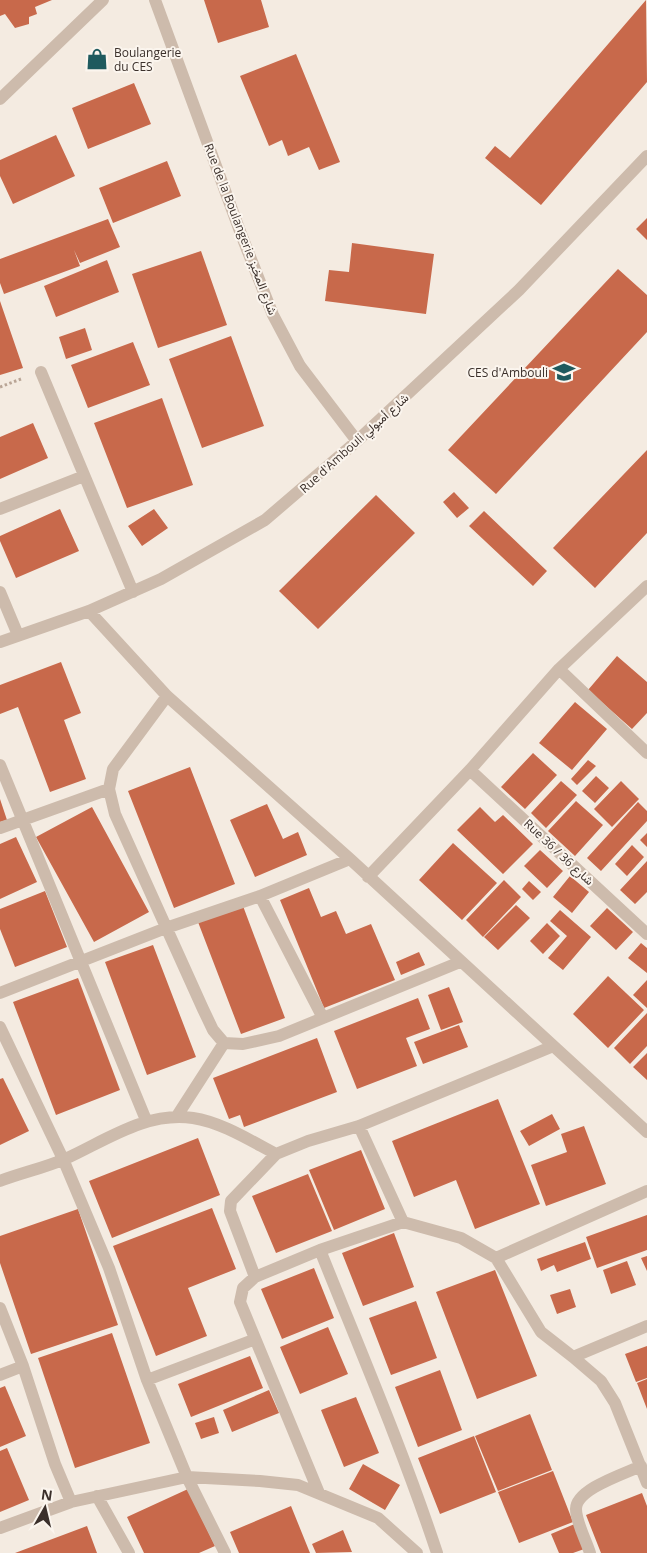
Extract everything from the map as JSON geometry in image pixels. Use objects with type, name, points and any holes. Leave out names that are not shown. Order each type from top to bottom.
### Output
[{"type":"street","points":[[0,99],[103,0]]},
{"type":"street","name":"Rue de la Boulangerie شارع المخبز","points":[[155,0],[241,234],[273,315],[300,366],[358,441]]},
{"type":"street","name":"Rue d'Ambouli شارع أمبولي","points":[[0,642],[89,611],[162,580],[265,520],[358,441],[519,290],[647,156]]},
{"type":"street","points":[[41,372],[133,592]]},
{"type":"street","points":[[0,509],[84,476]]},
{"type":"street","points":[[368,877],[470,770],[559,669],[647,586]]},
{"type":"street","points":[[0,592],[18,635]]},
{"type":"street","points":[[89,611],[167,696],[350,859],[551,1047],[647,1132]]},
{"type":"street","points":[[559,669],[647,753]]},
{"type":"street","points":[[167,696],[113,769],[109,789],[115,814],[166,928],[213,1030],[224,1043],[243,1044],[279,1036],[460,962]]},
{"type":"street","points":[[0,765],[146,1120]]},
{"type":"street","name":"Rue 36 / شارع 36","points":[[470,770],[647,934]]},
{"type":"street","points":[[0,828],[109,789]]},
{"type":"street","points":[[0,993],[166,928],[260,896],[350,859]]},
{"type":"street","points":[[260,896],[322,1018]]},
{"type":"street","points":[[0,1027],[63,1159],[109,1268],[147,1380],[187,1477],[226,1553]]},
{"type":"street","points":[[177,1116],[224,1043]]},
{"type":"street","points":[[255,1277],[230,1211],[231,1201],[276,1154],[308,1141],[359,1126],[551,1047]]},
{"type":"street","points":[[0,1181],[63,1159],[146,1120],[177,1116],[195,1118],[219,1127],[276,1154]]},
{"type":"street","points":[[359,1126],[403,1222]]},
{"type":"street","points":[[496,1258],[647,1191]]},
{"type":"street","points":[[320,1493],[254,1340],[240,1302],[243,1288],[255,1277],[320,1250],[403,1222],[461,1238],[496,1258],[541,1332],[601,1381],[615,1403],[647,1483]]},
{"type":"street","points":[[320,1250],[387,1418],[437,1553]]},
{"type":"street","points":[[0,1308],[24,1366],[55,1464],[71,1502]]},
{"type":"street","points":[[573,1357],[647,1326]]},
{"type":"street","points":[[147,1380],[254,1340]]},
{"type":"street","points":[[0,1375],[24,1366]]},
{"type":"street","points":[[590,1553],[576,1510],[577,1500],[585,1492],[641,1466]]},
{"type":"street","points":[[0,1528],[71,1502],[187,1477],[260,1480],[298,1485],[378,1518],[417,1553]]},
{"type":"street","points":[[97,1496],[129,1553]]},
{"type":"building","points":[[0,0],[52,0],[35,7],[37,14],[29,17],[29,24],[15,28],[5,14],[0,16]]},
{"type":"building","points":[[204,0],[261,0],[269,27],[218,43]]},
{"type":"building","points":[[646,0],[647,82],[541,205],[485,158],[495,146],[510,158]]},
{"type":"building","points":[[296,54],[340,162],[319,170],[309,147],[288,156],[282,140],[269,146],[240,76]]},
{"type":"building","points":[[134,83],[151,124],[88,149],[72,108]]},
{"type":"building","points":[[56,135],[75,176],[13,204],[0,176],[0,160]]},
{"type":"building","points":[[167,161],[181,196],[113,223],[99,188]]},
{"type":"building","points":[[647,218],[647,240],[636,229]]},
{"type":"building","points":[[108,219],[120,247],[80,263],[74,250],[80,266],[4,294],[0,283],[0,259]]},
{"type":"building","points":[[352,243],[434,254],[426,314],[325,301],[329,270],[349,272]]},
{"type":"building","points":[[201,251],[227,325],[158,348],[132,274]]},
{"type":"building","points":[[107,260],[119,292],[56,317],[44,286]]},
{"type":"building","points":[[618,269],[647,295],[647,332],[496,494],[448,450]]},
{"type":"building","points":[[0,301],[23,368],[0,375]]},
{"type":"building","points":[[85,328],[92,350],[66,359],[59,337]]},
{"type":"building","points":[[231,336],[264,426],[202,448],[169,359]]},
{"type":"building","points":[[133,342],[150,385],[88,408],[71,365]]},
{"type":"building","points":[[162,398],[193,485],[127,508],[94,423]]},
{"type":"building","points":[[33,423],[48,458],[0,479],[0,437]]},
{"type":"building","points":[[647,450],[647,533],[595,588],[553,548]]},
{"type":"building","points":[[454,492],[469,508],[457,518],[443,502]]},
{"type":"building","points":[[376,495],[415,533],[318,629],[279,591]]},
{"type":"building","points":[[60,509],[79,551],[16,578],[0,541],[0,536]]},
{"type":"building","points":[[154,509],[168,528],[142,546],[128,526]]},
{"type":"building","points":[[484,511],[547,571],[533,586],[469,526]]},
{"type":"building","points":[[617,656],[647,682],[647,713],[632,729],[588,690]]},
{"type":"building","points":[[61,662],[81,713],[64,720],[86,779],[50,792],[18,707],[0,714],[0,685]]},
{"type":"building","points":[[575,702],[607,729],[572,770],[539,743]]},
{"type":"building","points":[[533,753],[557,775],[525,809],[501,787]]},
{"type":"building","points":[[588,760],[596,766],[577,785],[571,779]]},
{"type":"building","points":[[190,767],[235,884],[174,908],[128,791]]},
{"type":"building","points":[[596,776],[609,788],[595,803],[582,791]]},
{"type":"building","points":[[561,781],[577,795],[546,828],[531,813]]},
{"type":"building","points":[[621,781],[639,799],[612,827],[594,809]]},
{"type":"building","points":[[0,799],[7,820],[0,822]]},
{"type":"building","points":[[576,801],[603,825],[575,856],[548,831]]},
{"type":"building","points":[[638,802],[647,811],[647,821],[601,871],[587,858]]},
{"type":"building","points":[[267,804],[283,839],[298,832],[307,855],[255,877],[230,820]]},
{"type":"building","points":[[92,807],[149,912],[94,942],[36,837]]},
{"type":"building","points":[[480,807],[495,822],[503,815],[533,844],[503,874],[457,830]]},
{"type":"building","points":[[647,833],[647,847],[640,840]]},
{"type":"building","points":[[16,837],[37,882],[0,899],[0,844]]},
{"type":"building","points":[[453,843],[497,883],[462,920],[419,880]]},
{"type":"building","points":[[632,845],[644,857],[627,876],[615,864]]},
{"type":"building","points":[[540,850],[563,871],[547,888],[524,866]]},
{"type":"building","points":[[647,861],[647,892],[635,904],[620,890]]},
{"type":"building","points":[[570,876],[589,892],[572,913],[553,897]]},
{"type":"building","points":[[504,880],[521,897],[483,937],[466,920]]},
{"type":"building","points":[[529,881],[541,892],[533,900],[522,889]]},
{"type":"building","points":[[309,888],[321,917],[336,911],[346,934],[371,924],[395,980],[324,1008],[280,900]]},
{"type":"building","points":[[45,891],[67,947],[15,967],[0,929],[0,909]]},
{"type":"building","points":[[516,905],[530,918],[498,950],[484,937]]},
{"type":"building","points":[[243,906],[285,1018],[241,1034],[198,922]]},
{"type":"building","points":[[607,908],[633,932],[616,950],[590,926]]},
{"type":"building","points":[[560,910],[591,937],[563,970],[548,958],[567,936],[550,921]]},
{"type":"building","points":[[547,923],[560,936],[543,954],[530,941]]},
{"type":"building","points":[[641,943],[647,948],[647,973],[628,958]]},
{"type":"building","points":[[153,945],[196,1057],[147,1075],[105,962]]},
{"type":"building","points":[[419,952],[425,965],[401,975],[396,962]]},
{"type":"building","points":[[608,976],[644,1010],[608,1048],[573,1014]]},
{"type":"building","points":[[78,978],[120,1090],[56,1115],[13,1002]]},
{"type":"building","points":[[647,980],[647,1008],[633,995]]},
{"type":"building","points":[[449,987],[463,1022],[441,1030],[428,995]]},
{"type":"building","points":[[418,998],[430,1029],[406,1038],[417,1066],[357,1089],[334,1031]]},
{"type":"building","points":[[647,1013],[647,1046],[630,1064],[614,1048]]},
{"type":"building","points":[[459,1025],[468,1047],[423,1064],[414,1042]]},
{"type":"building","points":[[317,1038],[337,1092],[244,1127],[240,1115],[229,1119],[213,1078]]},
{"type":"building","points":[[647,1053],[647,1080],[633,1067]]},
{"type":"building","points":[[3,1078],[29,1131],[0,1145],[0,1079]]},
{"type":"building","points":[[498,1099],[540,1204],[475,1229],[456,1180],[414,1197],[392,1141]]},
{"type":"building","points":[[552,1114],[560,1129],[529,1146],[520,1131]]},
{"type":"building","points":[[584,1126],[606,1184],[546,1206],[531,1165],[567,1152],[561,1134]]},
{"type":"building","points":[[198,1138],[220,1195],[112,1238],[89,1181]]},
{"type":"building","points":[[361,1150],[385,1209],[334,1230],[309,1170]]},
{"type":"building","points":[[308,1174],[332,1231],[276,1253],[252,1196]]},
{"type":"building","points":[[212,1208],[236,1269],[188,1288],[207,1336],[156,1356],[113,1246]]},
{"type":"building","points":[[78,1209],[118,1325],[31,1354],[0,1263],[0,1236]]},
{"type":"building","points":[[647,1215],[647,1250],[597,1268],[586,1237]]},
{"type":"building","points":[[394,1233],[414,1287],[363,1306],[342,1253]]},
{"type":"building","points":[[585,1242],[591,1259],[557,1272],[554,1265],[541,1271],[537,1259]]},
{"type":"building","points":[[647,1256],[647,1271],[641,1258]]},
{"type":"building","points":[[627,1261],[636,1285],[611,1294],[603,1270]]},
{"type":"building","points":[[314,1268],[334,1318],[282,1339],[261,1289]]},
{"type":"building","points":[[495,1270],[537,1376],[477,1399],[436,1292]]},
{"type":"building","points":[[570,1289],[576,1307],[557,1314],[550,1295]]},
{"type":"building","points":[[416,1301],[437,1358],[391,1375],[369,1318]]},
{"type":"building","points":[[328,1327],[348,1374],[300,1394],[280,1347]]},
{"type":"building","points":[[112,1333],[150,1443],[75,1468],[38,1358]]},
{"type":"building","points":[[647,1346],[647,1378],[636,1382],[625,1354]]},
{"type":"building","points":[[250,1356],[263,1388],[191,1417],[178,1384]]},
{"type":"building","points":[[440,1370],[462,1430],[418,1447],[395,1387]]},
{"type":"building","points":[[647,1379],[647,1409],[637,1383]]},
{"type":"building","points":[[5,1386],[26,1436],[0,1447],[0,1388]]},
{"type":"building","points":[[269,1390],[279,1413],[232,1432],[223,1410]]},
{"type":"building","points":[[356,1397],[379,1453],[344,1467],[321,1410]]},
{"type":"building","points":[[530,1414],[552,1470],[498,1491],[475,1436]]},
{"type":"building","points":[[214,1417],[219,1433],[201,1439],[195,1423]]},
{"type":"building","points":[[474,1436],[496,1492],[440,1514],[418,1458]]},
{"type":"building","points":[[7,1448],[29,1500],[0,1512],[0,1451]]},
{"type":"building","points":[[363,1464],[400,1485],[385,1510],[349,1489]]},
{"type":"building","points":[[553,1471],[573,1522],[519,1543],[498,1492]]},
{"type":"building","points":[[188,1489],[215,1546],[199,1553],[144,1553],[127,1517]]},
{"type":"building","points":[[642,1493],[647,1506],[647,1553],[601,1553],[586,1515]]},
{"type":"building","points":[[291,1506],[310,1553],[239,1553],[230,1532]]},
{"type":"building","points":[[577,1523],[587,1548],[573,1553],[559,1553],[551,1534]]},
{"type":"building","points":[[87,1526],[97,1553],[15,1553]]},
{"type":"building","points":[[343,1530],[352,1552],[316,1553],[312,1544]]},
{"type":"place","name":"Boulangerie du CES","points":[[97,59]]},
{"type":"place","name":"CES d'Ambouli","points":[[564,372]]}]
